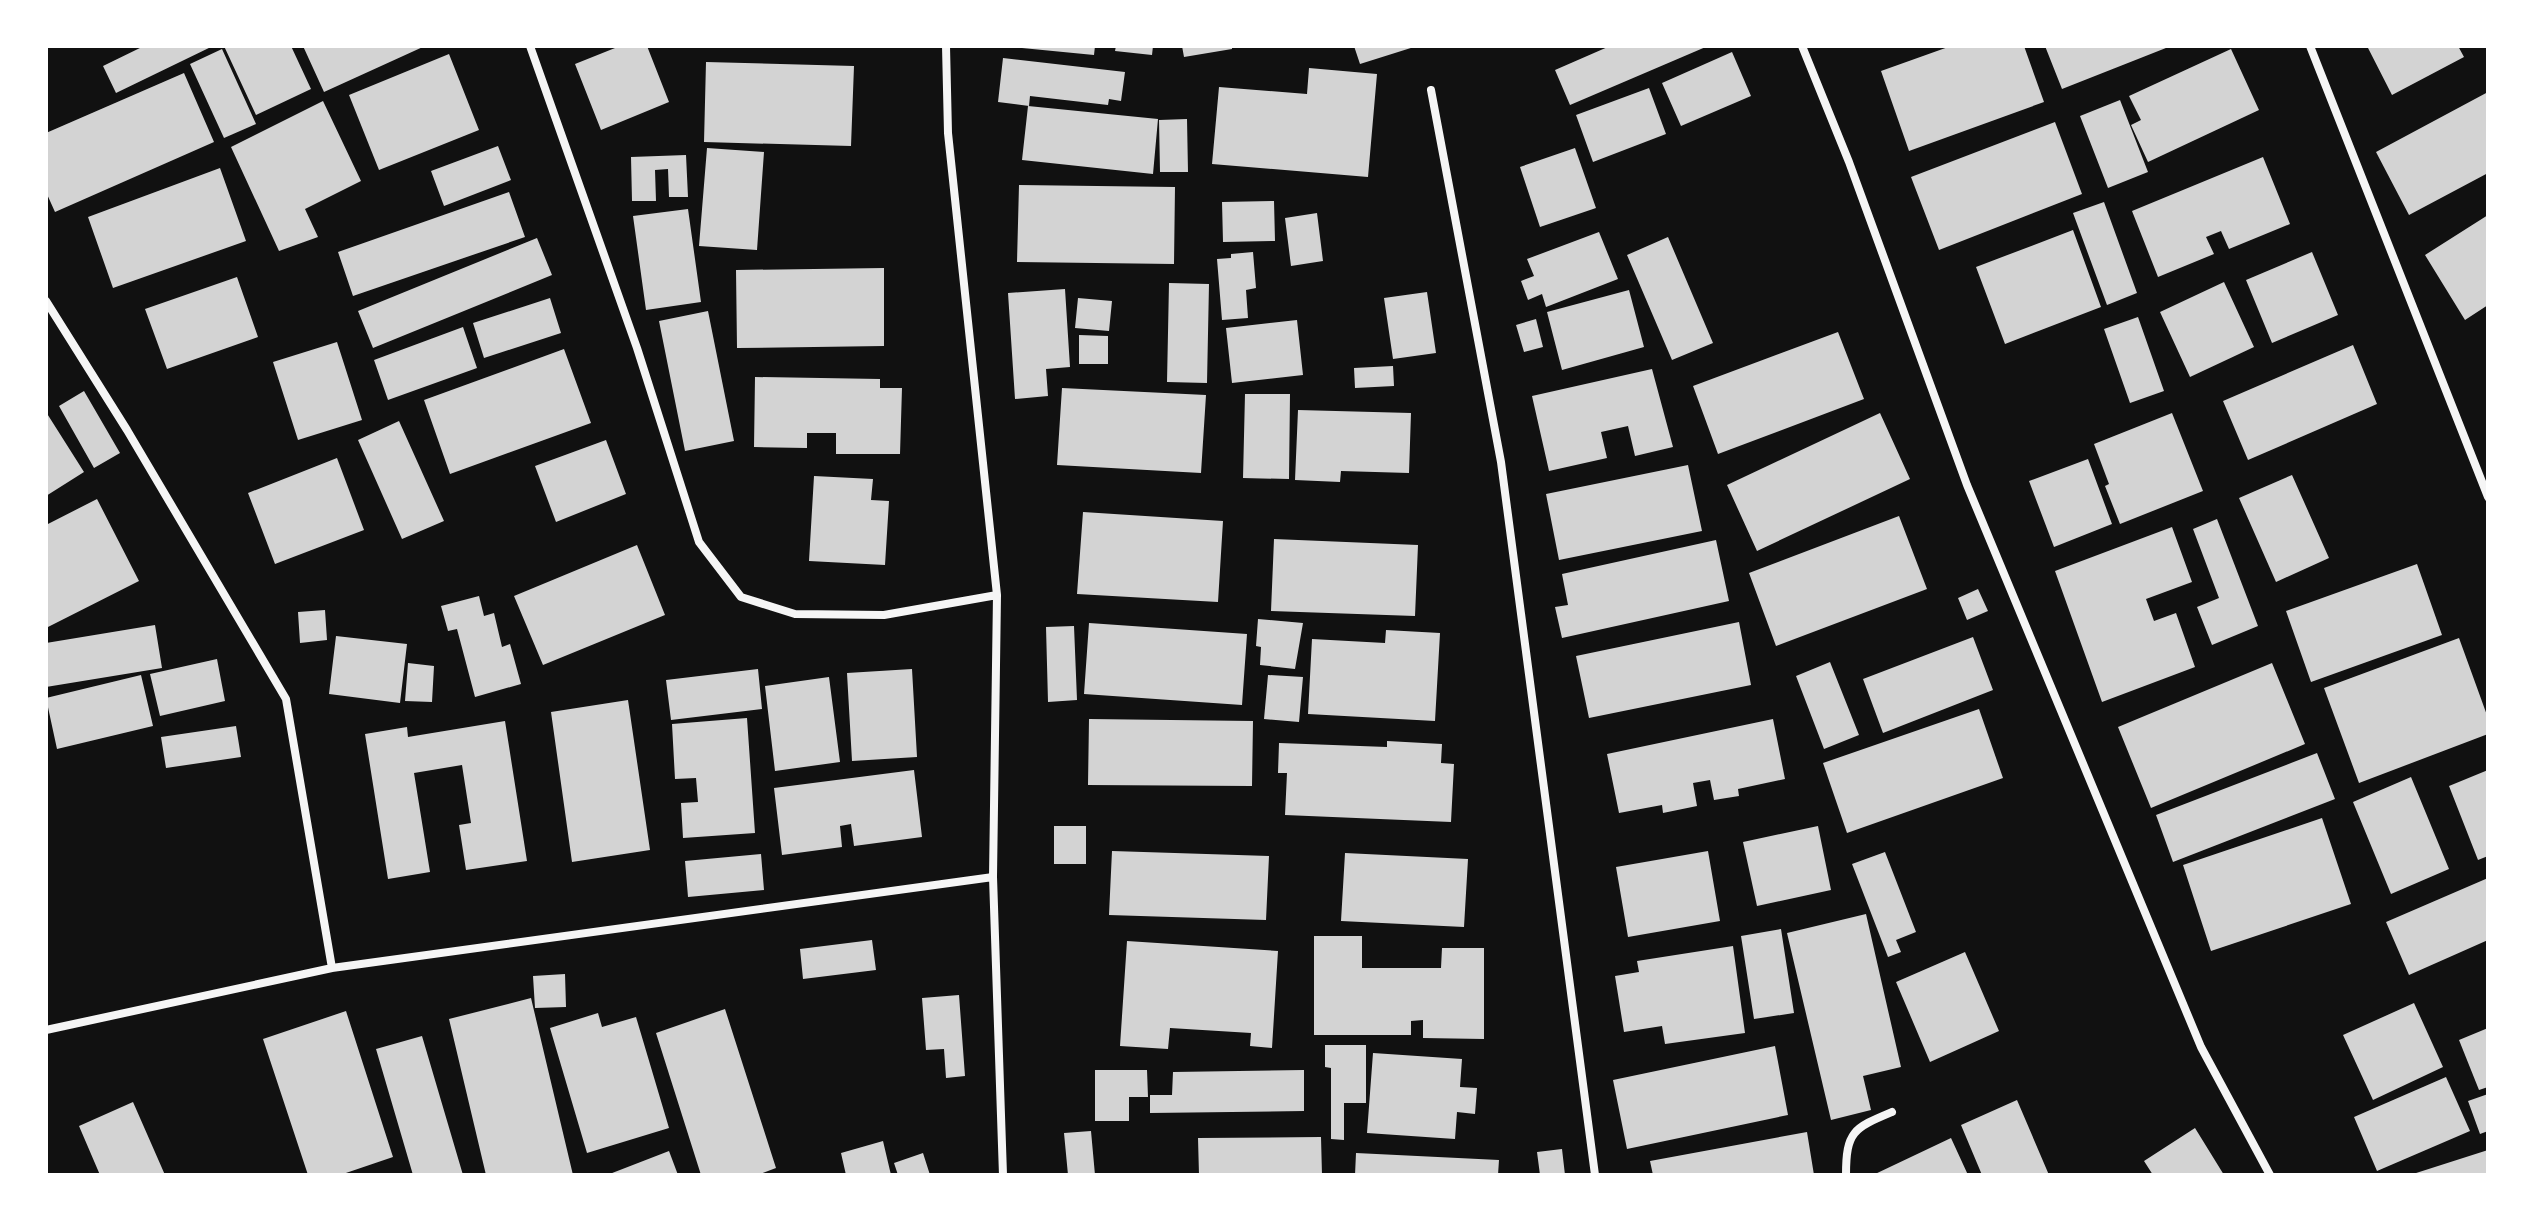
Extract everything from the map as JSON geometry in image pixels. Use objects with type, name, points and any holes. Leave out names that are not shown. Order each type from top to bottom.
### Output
[{"type":"street","points":[[530,46],[637,348],[699,542],[741,597],[795,614],[884,615],[997,595]]},
{"type":"street","points":[[946,46],[948,133],[997,595],[993,877],[1003,1175]]},
{"type":"street","points":[[1802,46],[1849,162],[1967,485],[2201,1047],[2270,1175]]},
{"type":"street","points":[[2310,46],[2488,497]]},
{"type":"street","points":[[1431,90],[1501,462],[1595,1175]]},
{"type":"street","points":[[46,301],[127,430],[286,699],[332,968]]},
{"type":"street","points":[[46,1030],[332,968],[993,877]]},
{"type":"street","points":[[1846,1175],[1848,1142],[1860,1125],[1892,1112]]},
{"type":"building","points":[[144,46],[213,46],[116,93],[103,66]]},
{"type":"building","points":[[224,46],[291,46],[311,89],[256,115]]},
{"type":"building","points":[[303,46],[425,46],[324,92]]},
{"type":"building","points":[[620,46],[647,46],[669,102],[601,130],[575,64]]},
{"type":"building","points":[[1022,46],[1095,46],[1094,55]]},
{"type":"building","points":[[1116,46],[1153,46],[1152,55],[1115,51]]},
{"type":"building","points":[[1182,46],[1232,46],[1232,49],[1184,57]]},
{"type":"building","points":[[1354,46],[1414,46],[1414,47],[1360,64]]},
{"type":"building","points":[[1610,46],[1708,46],[1570,105],[1555,70]]},
{"type":"building","points":[[1951,46],[2024,46],[2044,102],[1909,151],[1881,71]]},
{"type":"building","points":[[2045,46],[2171,46],[2062,89]]},
{"type":"building","points":[[2367,46],[2458,46],[2464,57],[2392,95]]},
{"type":"building","points":[[222,49],[256,124],[224,138],[190,64]]},
{"type":"building","points":[[2231,49],[2259,110],[2148,162],[2131,125],[2141,120],[2129,96]]},
{"type":"building","points":[[1732,52],[1751,96],[1681,126],[1662,83]]},
{"type":"building","points":[[449,54],[479,130],[379,170],[349,95]]},
{"type":"building","points":[[1003,58],[1125,72],[1121,101],[1109,99],[1108,105],[1030,96],[1029,106],[998,102]]},
{"type":"building","points":[[706,62],[854,66],[851,146],[704,142]]},
{"type":"building","points":[[1309,68],[1377,74],[1368,177],[1212,164],[1219,87],[1307,94]]},
{"type":"building","points":[[184,73],[214,142],[55,212],[46,192],[46,133]]},
{"type":"building","points":[[1649,88],[1666,134],[1593,162],[1576,115]]},
{"type":"building","points":[[2488,92],[2488,173],[2409,215],[2376,152]]},
{"type":"building","points":[[2120,100],[2148,172],[2108,188],[2080,116]]},
{"type":"building","points":[[323,101],[361,181],[305,209],[318,237],[279,251],[231,147]]},
{"type":"building","points":[[1028,106],[1158,119],[1153,174],[1022,160]]},
{"type":"building","points":[[1187,119],[1188,172],[1160,172],[1159,120]]},
{"type":"building","points":[[2055,122],[2082,194],[1939,250],[1911,177]]},
{"type":"building","points":[[498,146],[511,180],[444,206],[431,171]]},
{"type":"building","points":[[707,148],[764,152],[757,250],[699,246]]},
{"type":"building","points":[[1575,148],[1596,208],[1540,227],[1520,167]]},
{"type":"building","points":[[686,155],[688,197],[669,197],[668,169],[655,170],[656,201],[632,201],[631,157]]},
{"type":"building","points":[[2263,157],[2290,224],[2229,249],[2221,231],[2206,237],[2214,254],[2158,277],[2132,211]]},
{"type":"building","points":[[220,168],[246,241],[113,288],[88,217]]},
{"type":"building","points":[[1019,185],[1175,187],[1174,264],[1017,262]]},
{"type":"building","points":[[509,192],[525,237],[353,296],[338,252]]},
{"type":"building","points":[[1274,201],[1275,241],[1223,242],[1222,202]]},
{"type":"building","points":[[2104,202],[2137,293],[2107,305],[2073,213]]},
{"type":"building","points":[[688,209],[701,302],[646,310],[633,216]]},
{"type":"building","points":[[1317,213],[1323,261],[1291,266],[1285,218]]},
{"type":"building","points":[[2488,215],[2488,305],[2465,320],[2425,255]]},
{"type":"building","points":[[2073,230],[2101,307],[2005,344],[1976,267]]},
{"type":"building","points":[[1599,232],[1618,279],[1546,307],[1542,294],[1528,300],[1521,281],[1534,276],[1527,259]]},
{"type":"building","points":[[1668,237],[1713,343],[1672,360],[1627,255]]},
{"type":"building","points":[[537,238],[552,275],[373,348],[358,311]]},
{"type":"building","points":[[1253,252],[1256,288],[1246,290],[1248,318],[1222,320],[1217,259]]},
{"type":"building","points":[[2312,252],[2338,315],[2272,343],[2246,280]]},
{"type":"building","points":[[884,268],[884,346],[737,348],[736,270]]},
{"type":"building","points":[[237,277],[258,337],[167,369],[145,309]]},
{"type":"building","points":[[2224,282],[2254,347],[2190,377],[2160,312]]},
{"type":"building","points":[[1169,283],[1209,284],[1207,383],[1167,382]]},
{"type":"building","points":[[1065,289],[1070,367],[1046,369],[1048,396],[1015,399],[1008,293]]},
{"type":"building","points":[[1629,290],[1644,347],[1562,370],[1547,312]]},
{"type":"building","points":[[1427,292],[1436,353],[1393,359],[1384,298]]},
{"type":"building","points":[[550,298],[561,333],[484,358],[473,323]]},
{"type":"building","points":[[1078,298],[1112,301],[1109,331],[1075,328]]},
{"type":"building","points":[[708,311],[734,441],[685,451],[659,321]]},
{"type":"building","points":[[2138,317],[2164,391],[2130,403],[2104,329]]},
{"type":"building","points":[[1536,319],[1543,347],[1524,352],[1516,325]]},
{"type":"building","points":[[1297,320],[1303,375],[1232,383],[1226,328]]},
{"type":"building","points":[[463,327],[477,368],[388,400],[374,360]]},
{"type":"building","points":[[1838,332],[1864,399],[1718,454],[1693,386]]},
{"type":"building","points":[[1079,335],[1108,336],[1108,364],[1079,364]]},
{"type":"building","points":[[337,342],[362,420],[298,440],[273,362]]},
{"type":"building","points":[[2353,345],[2377,404],[2248,460],[2223,401]]},
{"type":"building","points":[[564,349],[591,423],[450,474],[424,400]]},
{"type":"building","points":[[1393,366],[1394,386],[1355,388],[1354,368]]},
{"type":"building","points":[[1652,369],[1673,447],[1635,456],[1628,426],[1601,432],[1607,458],[1549,471],[1532,396]]},
{"type":"building","points":[[755,377],[880,379],[880,388],[902,388],[900,454],[836,454],[836,433],[807,433],[807,448],[754,447]]},
{"type":"building","points":[[1062,388],[1206,395],[1201,473],[1057,465]]},
{"type":"building","points":[[84,391],[120,453],[94,468],[59,406]]},
{"type":"building","points":[[1245,394],[1290,394],[1289,479],[1243,478]]},
{"type":"building","points":[[1298,410],[1411,413],[1409,473],[1341,471],[1340,482],[1295,480]]},
{"type":"building","points":[[46,412],[84,472],[46,496]]},
{"type":"building","points":[[1880,413],[1910,479],[1757,551],[1727,485]]},
{"type":"building","points":[[2172,413],[2203,491],[2120,524],[2105,486],[2109,484],[2094,444]]},
{"type":"building","points":[[399,421],[444,521],[402,539],[358,440]]},
{"type":"building","points":[[606,440],[626,494],[556,522],[535,466]]},
{"type":"building","points":[[337,458],[364,530],[275,564],[248,493]]},
{"type":"building","points":[[2088,459],[2112,524],[2054,547],[2029,481]]},
{"type":"building","points":[[1688,465],[1702,531],[1559,560],[1546,494]]},
{"type":"building","points":[[2292,475],[2329,558],[2276,582],[2239,498]]},
{"type":"building","points":[[814,476],[873,479],[871,500],[889,501],[885,565],[809,561]]},
{"type":"building","points":[[97,499],[139,581],[46,628],[46,525]]},
{"type":"building","points":[[1083,512],[1223,521],[1218,602],[1077,594]]},
{"type":"building","points":[[1899,516],[1927,589],[1776,646],[1749,573]]},
{"type":"building","points":[[2217,519],[2258,626],[2212,645],[2197,607],[2219,598],[2193,529]]},
{"type":"building","points":[[2172,527],[2192,582],[2146,599],[2154,621],[2176,613],[2195,667],[2102,702],[2055,571]]},
{"type":"building","points":[[1274,539],[1418,545],[1415,616],[1271,611]]},
{"type":"building","points":[[1716,540],[1729,601],[1562,638],[1555,607],[1568,605],[1562,574]]},
{"type":"building","points":[[637,545],[665,615],[543,665],[514,596]]},
{"type":"building","points":[[2417,564],[2442,635],[2311,682],[2286,611]]},
{"type":"building","points":[[1978,589],[1988,611],[1967,620],[1958,598]]},
{"type":"building","points":[[479,596],[484,616],[494,613],[502,647],[510,644],[521,684],[475,697],[457,629],[448,631],[441,606]]},
{"type":"building","points":[[325,610],[327,640],[300,643],[298,612]]},
{"type":"building","points":[[1258,619],[1303,623],[1295,669],[1260,665],[1261,647],[1256,646]]},
{"type":"building","points":[[1739,622],[1751,685],[1589,718],[1576,656]]},
{"type":"building","points":[[1089,623],[1247,634],[1242,705],[1084,694]]},
{"type":"building","points":[[155,625],[162,668],[46,687],[46,643]]},
{"type":"building","points":[[1074,626],[1077,700],[1048,702],[1046,627]]},
{"type":"building","points":[[1386,630],[1440,633],[1435,721],[1308,714],[1312,639],[1385,643]]},
{"type":"building","points":[[336,636],[407,644],[400,703],[329,694]]},
{"type":"building","points":[[1973,637],[1993,690],[1883,733],[1863,679]]},
{"type":"building","points":[[2459,638],[2488,718],[2488,734],[2359,783],[2324,688]]},
{"type":"building","points":[[217,659],[225,701],[160,716],[150,674]]},
{"type":"building","points":[[1830,662],[1859,735],[1824,749],[1796,676]]},
{"type":"building","points":[[408,663],[434,666],[432,702],[405,701]]},
{"type":"building","points":[[2272,663],[2305,744],[2151,808],[2118,727]]},
{"type":"building","points":[[758,669],[762,709],[671,720],[666,680]]},
{"type":"building","points":[[912,669],[917,757],[852,761],[847,673]]},
{"type":"building","points":[[141,675],[153,726],[57,749],[46,698]]},
{"type":"building","points":[[1268,675],[1303,677],[1299,722],[1264,719]]},
{"type":"building","points":[[829,677],[840,762],[775,771],[765,686]]},
{"type":"building","points":[[628,700],[650,850],[572,862],[551,712]]},
{"type":"building","points":[[1979,709],[2003,778],[1847,833],[1823,763]]},
{"type":"building","points":[[747,718],[755,833],[683,838],[681,803],[698,802],[696,778],[675,779],[672,724]]},
{"type":"building","points":[[1089,719],[1253,721],[1252,786],[1088,785]]},
{"type":"building","points":[[1773,719],[1785,779],[1738,789],[1739,796],[1714,800],[1710,780],[1693,783],[1697,806],[1663,813],[1662,805],[1619,813],[1607,754]]},
{"type":"building","points":[[505,721],[527,861],[466,870],[459,825],[471,823],[462,765],[414,773],[430,872],[388,879],[365,734],[407,727],[408,737]]},
{"type":"building","points":[[236,726],[241,757],[166,768],[161,737]]},
{"type":"building","points":[[1387,741],[1442,744],[1441,763],[1454,764],[1451,822],[1285,815],[1287,773],[1278,773],[1279,743],[1387,747]]},
{"type":"building","points":[[2317,753],[2335,799],[2173,862],[2156,815]]},
{"type":"building","points":[[914,770],[922,837],[854,846],[851,824],[840,826],[842,847],[782,855],[774,788]]},
{"type":"building","points":[[2488,770],[2488,856],[2478,860],[2449,786]]},
{"type":"building","points":[[2411,777],[2449,869],[2391,894],[2353,802]]},
{"type":"building","points":[[2322,818],[2351,904],[2211,951],[2183,865]]},
{"type":"building","points":[[1054,826],[1086,826],[1086,864],[1054,864]]},
{"type":"building","points":[[1818,826],[1831,890],[1757,906],[1743,842]]},
{"type":"building","points":[[1112,851],[1269,856],[1266,920],[1109,915]]},
{"type":"building","points":[[1708,851],[1720,921],[1628,937],[1616,867]]},
{"type":"building","points":[[1885,852],[1916,932],[1896,940],[1901,952],[1888,957],[1852,864]]},
{"type":"building","points":[[1345,853],[1468,859],[1464,927],[1341,921]]},
{"type":"building","points":[[761,854],[764,890],[688,897],[685,861]]},
{"type":"building","points":[[2488,878],[2488,940],[2409,975],[2386,922]]},
{"type":"building","points":[[1866,914],[1901,1067],[1863,1076],[1871,1110],[1831,1120],[1787,933]]},
{"type":"building","points":[[1781,929],[1794,1013],[1754,1019],[1741,936]]},
{"type":"building","points":[[1314,936],[1362,936],[1362,968],[1441,968],[1442,948],[1484,948],[1484,1039],[1423,1038],[1423,1020],[1411,1021],[1411,1035],[1314,1035]]},
{"type":"building","points":[[872,940],[876,970],[803,979],[800,949]]},
{"type":"building","points":[[1127,941],[1278,951],[1272,1048],[1250,1046],[1251,1033],[1170,1028],[1168,1049],[1120,1046]]},
{"type":"building","points":[[1733,946],[1745,1033],[1665,1044],[1662,1026],[1624,1032],[1615,976],[1639,972],[1637,961]]},
{"type":"building","points":[[1965,952],[1999,1031],[1930,1062],[1896,982]]},
{"type":"building","points":[[565,974],[566,1007],[535,1008],[533,976]]},
{"type":"building","points":[[959,995],[965,1076],[946,1078],[944,1049],[926,1050],[922,998]]},
{"type":"building","points":[[531,998],[573,1175],[486,1175],[449,1019]]},
{"type":"building","points":[[2414,1003],[2443,1067],[2373,1100],[2343,1035]]},
{"type":"building","points":[[725,1009],[776,1168],[757,1175],[701,1175],[656,1033]]},
{"type":"building","points":[[346,1011],[393,1157],[340,1175],[308,1175],[263,1039]]},
{"type":"building","points":[[598,1013],[602,1027],[636,1017],[669,1128],[587,1153],[550,1028]]},
{"type":"building","points":[[2488,1028],[2488,1087],[2479,1090],[2459,1040]]},
{"type":"building","points":[[422,1036],[463,1175],[413,1175],[376,1049]]},
{"type":"building","points":[[1325,1045],[1366,1045],[1366,1103],[1344,1103],[1344,1140],[1331,1139],[1331,1068],[1325,1067]]},
{"type":"building","points":[[1775,1046],[1788,1115],[1627,1149],[1613,1080]]},
{"type":"building","points":[[1373,1053],[1462,1059],[1460,1087],[1477,1088],[1475,1114],[1457,1112],[1455,1139],[1367,1133]]},
{"type":"building","points":[[1095,1070],[1147,1070],[1148,1097],[1129,1097],[1129,1121],[1095,1121]]},
{"type":"building","points":[[1304,1070],[1304,1111],[1150,1113],[1150,1095],[1172,1095],[1173,1072]]},
{"type":"building","points":[[2446,1077],[2470,1131],[2377,1171],[2354,1117]]},
{"type":"building","points":[[2488,1094],[2488,1131],[2480,1134],[2468,1101]]},
{"type":"building","points":[[2017,1100],[2049,1175],[1982,1175],[1961,1125]]},
{"type":"building","points":[[133,1102],[165,1175],[100,1175],[79,1126]]},
{"type":"building","points":[[2195,1128],[2224,1175],[2153,1175],[2144,1161]]},
{"type":"building","points":[[1091,1131],[1095,1175],[1068,1175],[1064,1133]]},
{"type":"building","points":[[1807,1132],[1814,1175],[1653,1175],[1650,1161]]},
{"type":"building","points":[[1321,1137],[1322,1175],[1199,1175],[1198,1138]]},
{"type":"building","points":[[1951,1138],[1968,1175],[1873,1175]]},
{"type":"building","points":[[883,1141],[891,1175],[846,1175],[841,1153]]},
{"type":"building","points":[[1562,1149],[1565,1175],[1540,1175],[1537,1152]]},
{"type":"building","points":[[2488,1150],[2488,1175],[2413,1175],[2413,1174]]},
{"type":"building","points":[[669,1151],[678,1175],[607,1175]]},
{"type":"building","points":[[923,1153],[930,1175],[898,1175],[894,1163]]},
{"type":"building","points":[[1356,1153],[1499,1160],[1498,1175],[1355,1175]]}]
